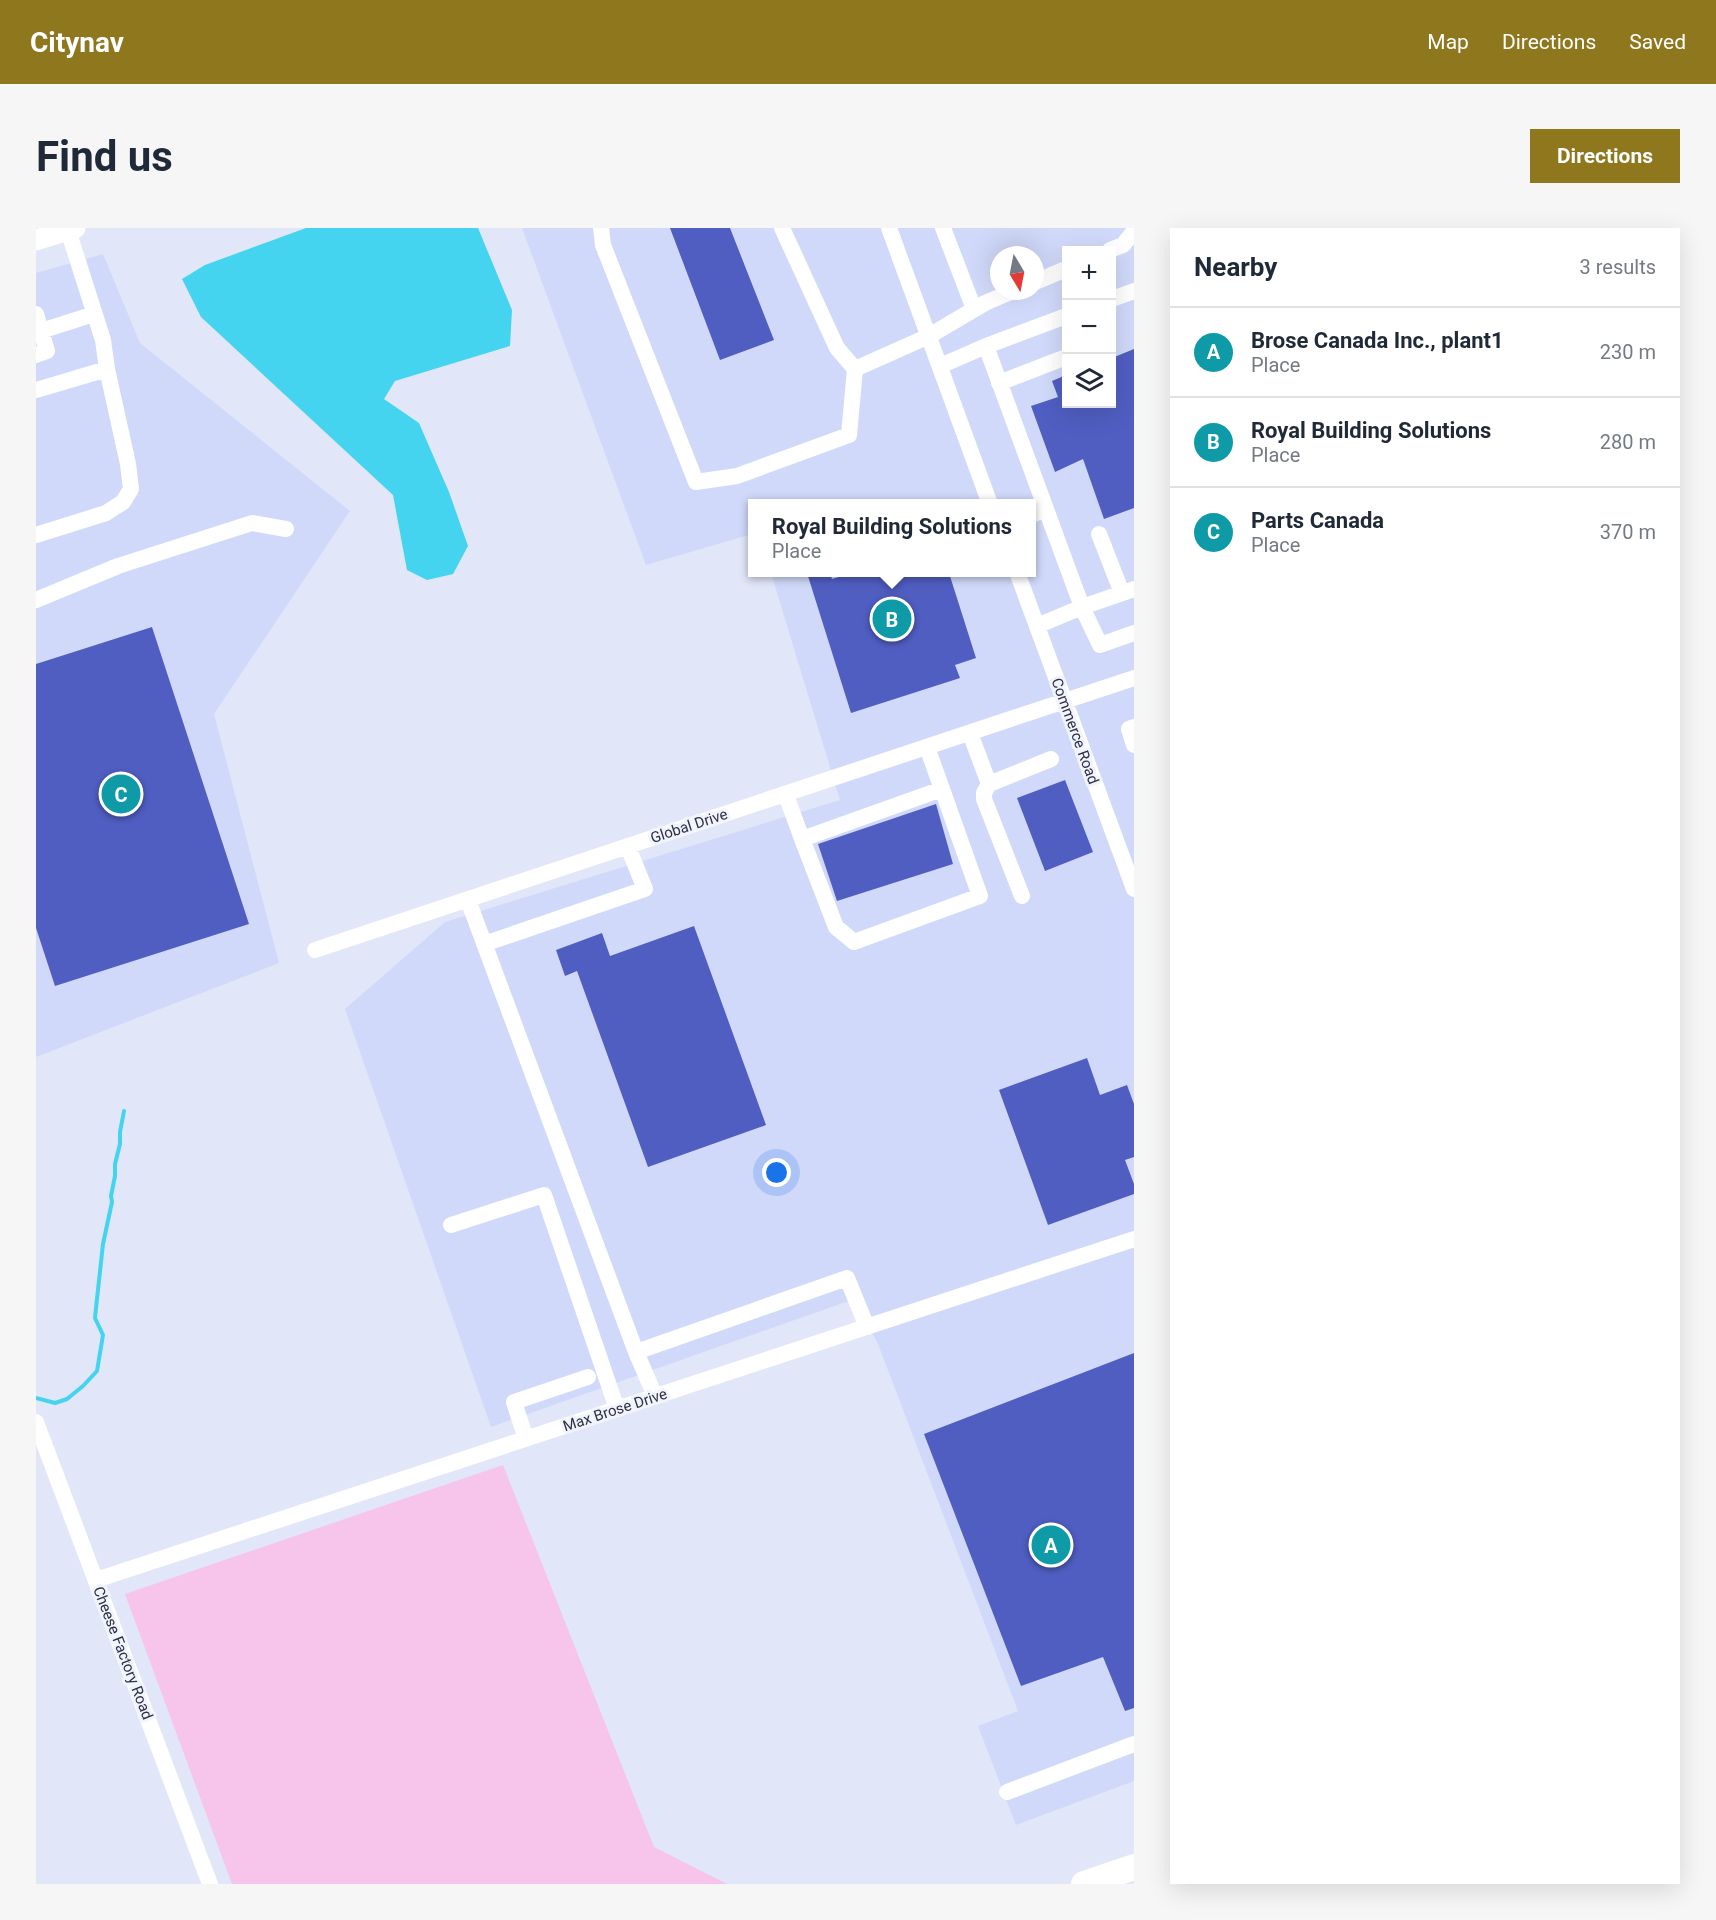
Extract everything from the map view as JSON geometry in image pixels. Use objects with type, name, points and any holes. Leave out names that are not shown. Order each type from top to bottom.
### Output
[{"type":"highway","points":[[1084,1884],[1134,1867]]},
{"type":"main road","points":[[36,240],[71,229]]},
{"type":"street","points":[[601,228],[603,245],[696,482],[737,476],[849,435],[855,369],[837,348],[782,228]]},
{"type":"street","points":[[889,228],[988,499]]},
{"type":"street","points":[[943,228],[974,309]]},
{"type":"street","points":[[36,535],[106,513],[123,502],[131,489],[103,340],[71,229]]},
{"type":"street","points":[[1116,248],[1123,245],[1134,231]]},
{"type":"street","points":[[1044,278],[1062,271]]},
{"type":"street","points":[[1116,298],[1134,291]]},
{"type":"street","points":[[855,369],[929,336],[994,300]]},
{"type":"street","points":[[36,314],[47,351],[36,355]]},
{"type":"street","points":[[41,331],[94,314]]},
{"type":"street","points":[[940,366],[1062,318]]},
{"type":"street","points":[[986,346],[1035,499]]},
{"type":"street","points":[[999,383],[1062,359]]},
{"type":"street","points":[[36,390],[107,369]]},
{"type":"street","points":[[1039,512],[1100,645],[1134,633]]},
{"type":"street","points":[[36,600],[118,566],[252,523],[286,529]]},
{"type":"street","points":[[1037,626],[1128,591],[1100,534]]},
{"type":"street","name":"Commerce Road","points":[[1019,577],[1134,889]]},
{"type":"street","name":"Global Drive","points":[[315,950],[1134,678]]},
{"type":"street","points":[[1134,727],[1129,729],[1134,745]]},
{"type":"street","points":[[970,733],[989,784]]},
{"type":"street","points":[[786,795],[836,927],[854,942],[980,897],[927,747]]},
{"type":"street","points":[[1022,896],[984,799],[984,793],[989,784],[1051,759]]},
{"type":"street","points":[[802,839],[942,789]]},
{"type":"street","points":[[484,944],[645,889],[628,847]]},
{"type":"street","points":[[468,900],[636,1352],[655,1396]]},
{"type":"street","points":[[451,1225],[544,1195],[617,1409]]},
{"type":"street","name":"Max Brose Drive","points":[[96,1580],[1134,1239]]},
{"type":"street","points":[[636,1352],[847,1278],[867,1327]]},
{"type":"street","points":[[526,1439],[514,1402],[588,1377]]},
{"type":"street","name":"Cheese Factory Road","points":[[36,1422],[210,1884]]},
{"type":"street","points":[[1007,1792],[1134,1744]]},
{"type":"shaded area","points":[[522,228],[1134,228],[1134,1781],[1016,1825],[978,1726],[1018,1711],[878,1344],[854,1299],[491,1427],[345,1009],[445,922],[840,800],[772,577],[1036,577],[1036,499],[748,499],[748,535],[646,565]]},
{"type":"shaded area","points":[[103,254],[140,343],[350,511],[214,714],[279,963],[36,1057],[36,273]]},
{"type":"shaded area","points":[[503,1465],[654,1847],[727,1884],[232,1884],[125,1594]]},
{"type":"water","points":[[306,228],[478,228],[512,310],[510,346],[395,381],[384,399],[419,423],[449,492],[468,546],[453,574],[427,580],[407,570],[393,495],[201,317],[182,279],[205,265]]},
{"type":"building","points":[[670,228],[730,228],[774,340],[720,360]]},
{"type":"building","points":[[1134,349],[1134,508],[1104,519],[1083,459],[1055,472],[1031,406],[1058,397],[1052,381],[1062,377],[1062,408],[1116,408],[1116,356]]},
{"type":"building","points":[[808,577],[831,577],[832,579],[839,577],[950,577],[976,658],[955,665],[960,678],[851,713]]},
{"type":"building","points":[[152,627],[249,924],[55,986],[36,928],[36,664]]},
{"type":"building","points":[[1065,780],[1093,852],[1045,871],[1017,798]]},
{"type":"building","points":[[936,804],[953,864],[837,901],[818,844]]},
{"type":"building","points":[[694,926],[766,1125],[648,1167],[577,971],[565,976],[556,950],[602,933],[610,956]]},
{"type":"building","points":[[1087,1058],[1100,1095],[1127,1085],[1134,1104],[1134,1157],[1125,1160],[1134,1184],[1134,1194],[1048,1225],[999,1090]]},
{"type":"building","points":[[1134,1353],[1134,1708],[1125,1711],[1103,1657],[1021,1686],[924,1434]]},
{"type":"waterway","points":[[36,1398],[55,1403],[67,1399],[97,1371],[103,1335],[95,1318],[96,1308],[103,1244],[112,1202],[115,1164],[124,1111]]},
{"type":"place","name":"Royal Building Solutions","points":[[892,619]]},
{"type":"place","name":"Parts Canada","points":[[121,794]]},
{"type":"place","name":"Brose Canada Inc., plant1","points":[[1051,1545]]}]
